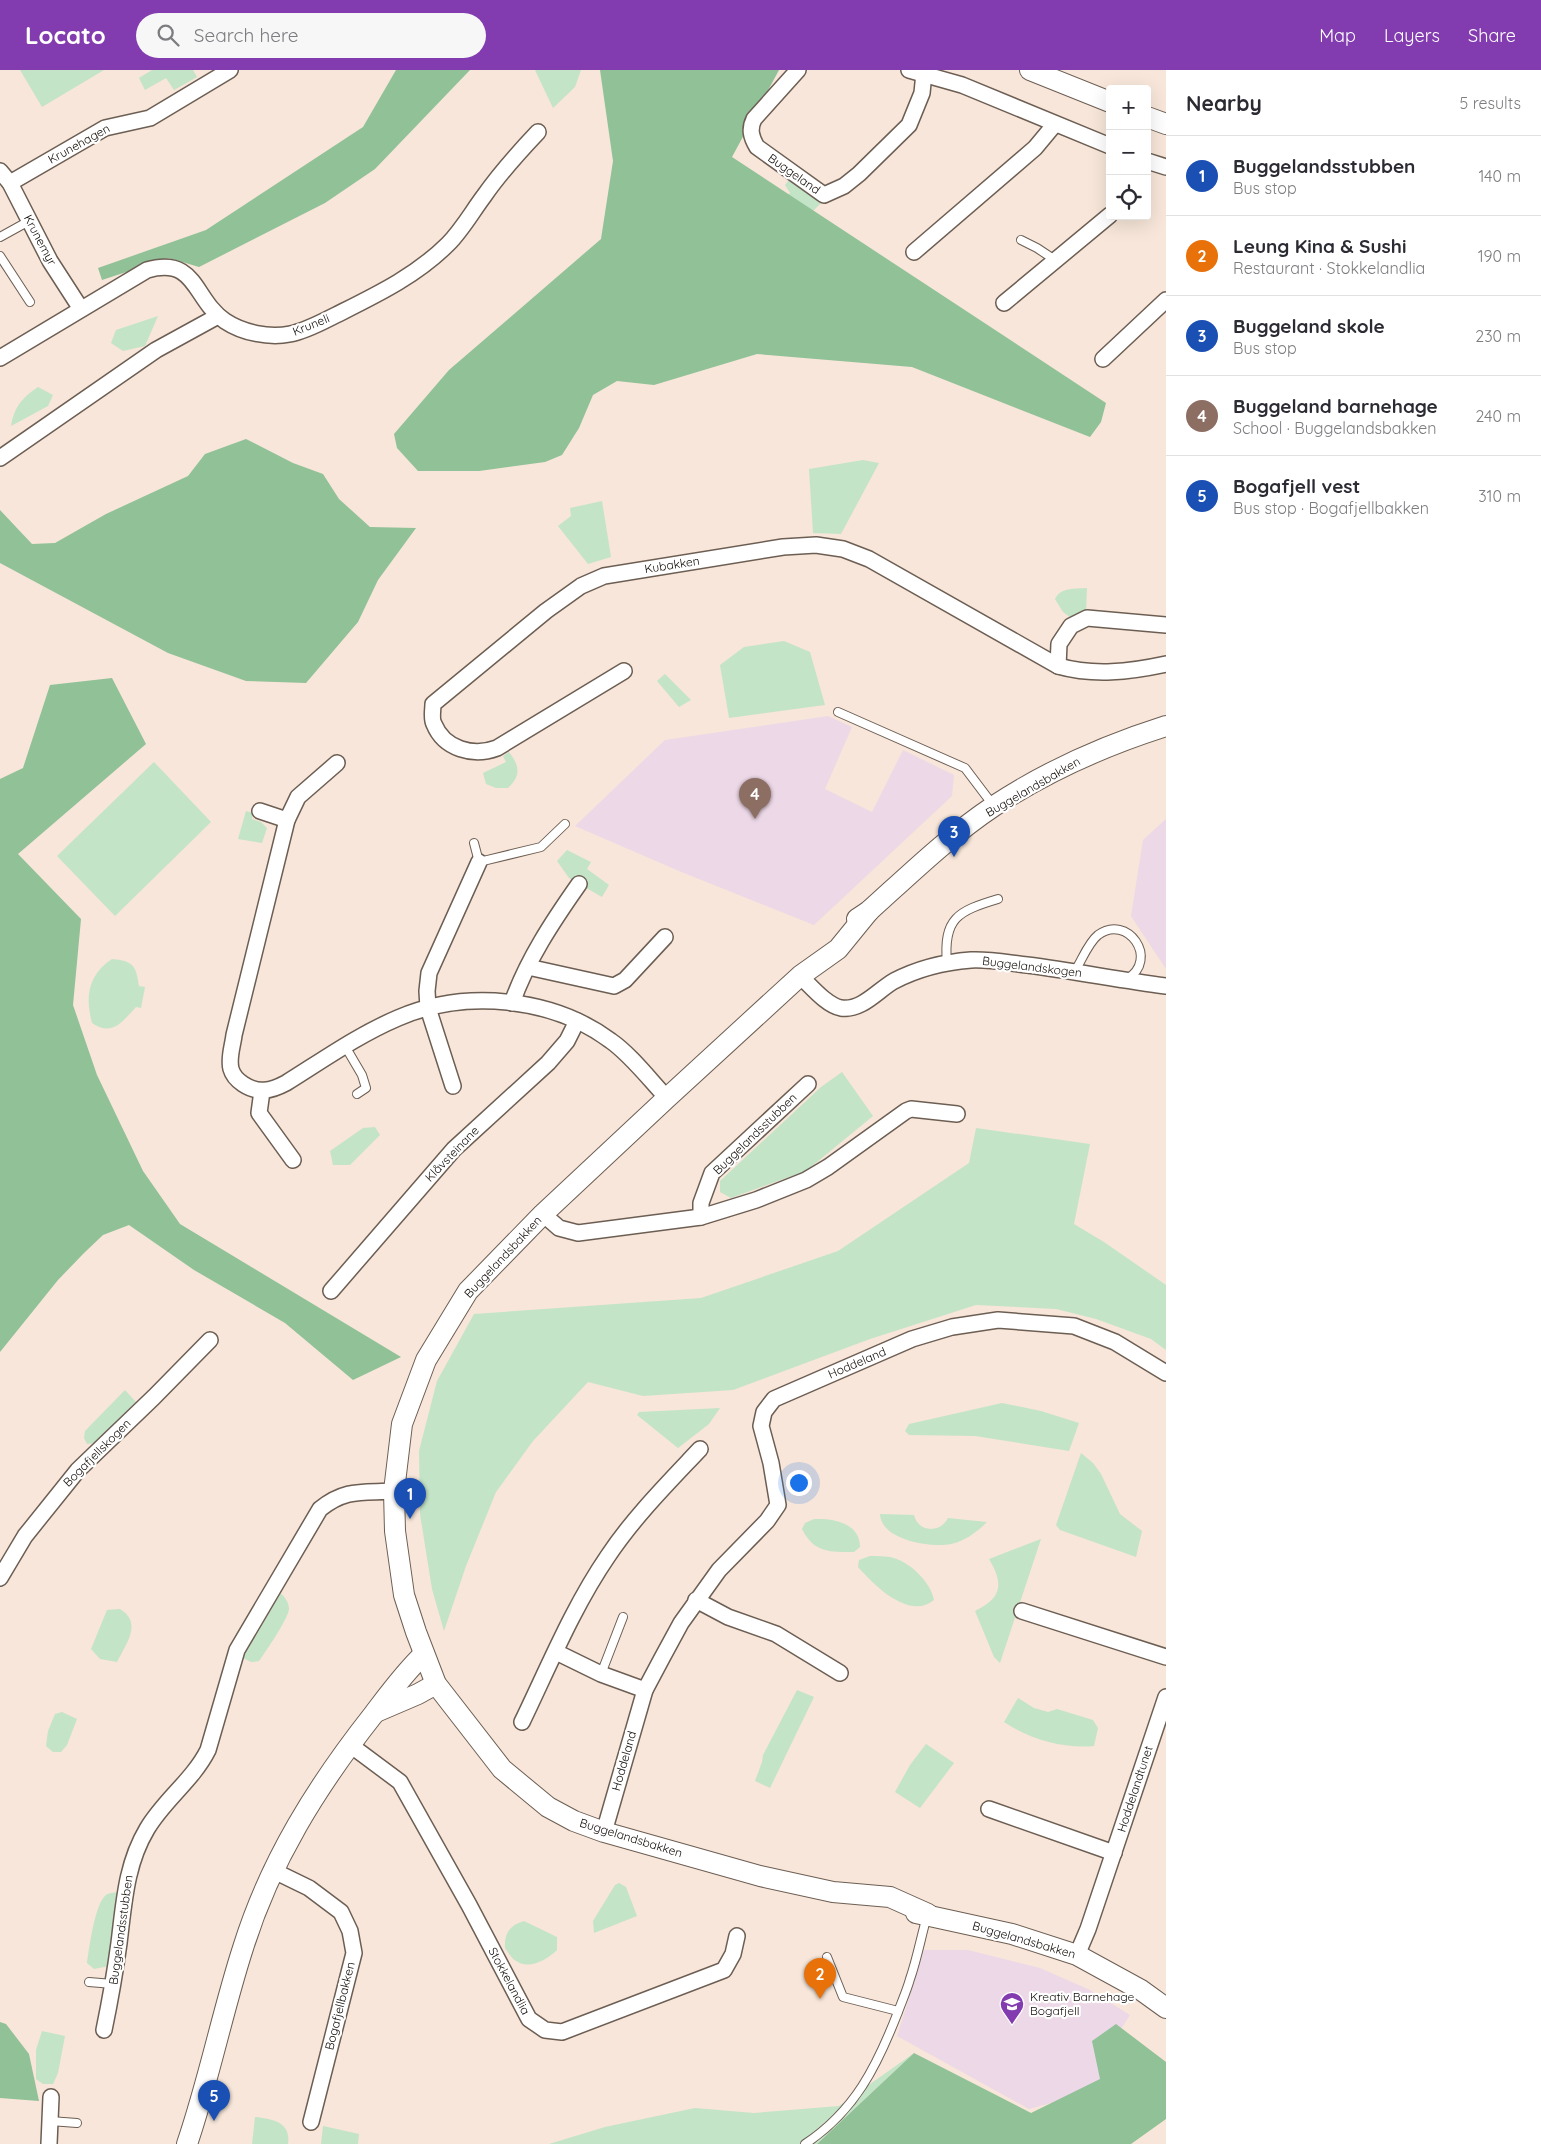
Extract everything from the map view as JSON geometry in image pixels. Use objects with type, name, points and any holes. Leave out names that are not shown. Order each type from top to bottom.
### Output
[{"type":"street","name":"Krunehagen","points":[[10,183],[105,128],[150,118],[230,70]]},
{"type":"street","name":"Buggeland","points":[[798,70],[754,118],[751,126],[752,138],[757,147],[824,195],[844,186],[859,174],[909,125],[922,93],[924,74]]},
{"type":"street","points":[[909,70],[962,85],[1106,144]]},
{"type":"street","points":[[1030,70],[1106,100]]},
{"type":"street","points":[[1151,119],[1166,124]]},
{"type":"street","points":[[914,252],[1035,148],[1055,124]]},
{"type":"street","name":"Kruneli","points":[[0,358],[81,308],[148,270],[162,266],[175,267],[185,273],[218,316],[231,325],[251,333],[269,335],[290,334],[310,327],[378,294],[422,266],[448,244],[498,178],[538,132]]},
{"type":"street","name":"Krunemyr","points":[[0,171],[10,183],[50,262],[81,308]]},
{"type":"street","points":[[1004,303],[1106,218]]},
{"type":"street","points":[[1103,359],[1166,300]]},
{"type":"street","points":[[0,458],[156,350],[218,316]]},
{"type":"street","name":"Kubakken","points":[[624,671],[497,748],[485,752],[466,751],[444,741],[433,722],[433,704],[546,611],[581,586],[604,576],[783,547],[816,545],[843,549],[869,559],[1058,666],[1078,671],[1109,673],[1166,664]]},
{"type":"street","points":[[1058,666],[1060,644],[1071,626],[1088,618],[1166,625]]},
{"type":"street","name":"Buggelandsbakken","points":[[1166,726],[1069,763],[994,806],[948,841],[869,911],[838,949],[800,976],[544,1214],[468,1291],[426,1360],[402,1424],[394,1491],[399,1564],[404,1595],[436,1684],[502,1769],[548,1807],[604,1832],[760,1876],[833,1892],[890,1897],[928,1914],[1012,1934],[1077,1955],[1141,1990],[1166,2008]]},
{"type":"street","points":[[337,763],[298,797],[287,820],[230,1060],[234,1076],[250,1089],[272,1090],[399,1017],[450,1003],[483,1001],[512,1003],[552,1010],[600,1033],[614,1043],[667,1098]]},
{"type":"street","points":[[260,811],[287,820]]},
{"type":"street","points":[[453,1086],[428,1008],[426,991],[429,973],[479,862]]},
{"type":"street","points":[[512,1003],[518,986],[547,930],[579,884]]},
{"type":"street","points":[[528,967],[614,986],[626,980],[665,937]]},
{"type":"street","name":"Buggelandskogen","points":[[800,976],[826,1000],[841,1008],[857,1006],[893,982],[914,972],[947,963],[972,960],[1075,971],[1124,981],[1166,986]]},
{"type":"street","name":"Klåvsteinane","points":[[331,1292],[454,1148],[548,1063],[568,1042],[577,1021]]},
{"type":"street","name":"Buggelandsstubben","points":[[701,1217],[700,1203],[712,1173],[808,1084]]},
{"type":"street","points":[[262,1091],[259,1113],[293,1160]]},
{"type":"street","name":"Buggelandsbakken","points":[[544,1214],[559,1228],[578,1233],[701,1217],[756,1200],[806,1180],[828,1167],[906,1111],[920,1110],[957,1114]]},
{"type":"street","name":"Hoddeland","points":[[604,1832],[645,1690],[681,1623],[696,1600],[720,1570],[767,1521],[778,1505],[771,1463],[761,1426],[764,1412],[774,1399],[912,1339],[952,1327],[998,1320],[1074,1326],[1115,1342],[1166,1372]]},
{"type":"street","name":"Bogafjellskogen","points":[[0,1578],[24,1536],[78,1470],[210,1340]]},
{"type":"street","points":[[522,1722],[585,1594],[612,1550],[642,1512],[700,1449]]},
{"type":"street","name":"Buggelandsstubben","points":[[104,2030],[113,1984],[129,1870],[147,1828],[181,1785],[200,1766],[208,1750],[237,1650],[320,1510],[333,1499],[352,1492],[394,1491]]},
{"type":"street","points":[[696,1600],[728,1617],[776,1634],[840,1672]]},
{"type":"street","points":[[1022,1611],[1166,1657]]},
{"type":"street","points":[[556,1652],[600,1674],[645,1690]]},
{"type":"street","points":[[186,2144],[243,1947],[272,1870],[309,1802],[349,1744],[405,1671],[424,1654]]},
{"type":"street","points":[[374,1713],[436,1684]]},
{"type":"street","name":"Hoddelandtunet","points":[[1077,1955],[1088,1929],[1166,1697]]},
{"type":"street","name":"Stokkelandlia","points":[[349,1744],[400,1782],[469,1905],[529,2019],[545,2030],[562,2032],[724,1970],[733,1954],[737,1936]]},
{"type":"street","points":[[989,1809],[1114,1853]]},
{"type":"street","name":"Bogafjellbakken","points":[[272,1870],[308,1888],[341,1912],[350,1930],[354,1954],[311,2122]]},
{"type":"street","points":[[49,2144],[51,2097]]},
{"type":"lane","points":[[0,238],[29,221]]},
{"type":"lane","points":[[1020,240],[1055,260]]},
{"type":"lane","points":[[0,256],[30,302]]},
{"type":"lane","points":[[838,712],[965,768],[994,806]]},
{"type":"lane","points":[[474,842],[479,862],[541,847],[565,824]]},
{"type":"lane","points":[[947,963],[947,934],[953,921],[971,907],[998,899]]},
{"type":"lane","points":[[1075,971],[1094,939],[1100,933],[1118,930],[1126,932],[1133,937],[1141,952],[1137,970],[1124,981]]},
{"type":"lane","points":[[346,1046],[362,1075],[366,1088],[357,1094]]},
{"type":"lane","points":[[600,1674],[623,1617]]},
{"type":"lane","points":[[805,2144],[843,2112],[863,2087],[884,2048],[910,1980],[928,1914]]},
{"type":"lane","points":[[827,1957],[843,1998],[898,2011]]},
{"type":"lane","points":[[89,1982],[113,1984]]},
{"type":"lane","points":[[50,2121],[77,2123]]},
{"type":"shaded area","points":[[828,716],[852,727],[825,789],[872,812],[903,750],[954,775],[952,796],[814,925],[679,871],[575,826],[665,740]]},
{"type":"shaded area","points":[[1166,819],[1166,969],[1131,916],[1143,840]]},
{"type":"shaded area","name":"Kreativ Barnehage Bogafjell","points":[[924,1950],[968,1950],[1040,1968],[1090,1990],[1130,2015],[1115,2038],[1100,2090],[1029,2109],[897,2036]]},
{"type":"green space","points":[[20,70],[104,70],[42,107]]},
{"type":"green space","points":[[152,70],[193,70],[197,77],[174,90],[166,78],[145,90],[139,78]]},
{"type":"green space","points":[[396,70],[470,70],[375,169],[325,203],[199,267],[169,258],[102,280],[98,268],[206,230],[363,127]]},
{"type":"green space","points":[[535,70],[581,70],[575,87],[553,108]]},
{"type":"green space","points":[[600,70],[779,70],[732,157],[1106,403],[1101,422],[1090,437],[912,367],[757,354],[654,385],[617,381],[593,395],[579,428],[562,455],[545,462],[479,471],[418,471],[397,448],[394,434],[449,370],[601,239],[613,161]]},
{"type":"green space","points":[[791,177],[825,199],[812,212],[782,204],[790,193],[785,185]]},
{"type":"green space","points":[[158,316],[145,346],[123,351],[111,343],[116,330]]},
{"type":"green space","points":[[38,387],[53,395],[48,406],[11,426],[17,408],[27,395]]},
{"type":"green space","points":[[246,439],[293,463],[323,474],[339,499],[370,527],[416,528],[378,580],[358,622],[306,683],[246,681],[168,653],[0,563],[0,510],[32,544],[55,543],[106,514],[188,476],[205,454]]},
{"type":"green space","points":[[863,460],[879,463],[841,534],[813,533],[809,469]]},
{"type":"green space","points":[[602,501],[611,557],[588,564],[558,526],[571,516],[570,508]]},
{"type":"green space","points":[[1087,588],[1086,612],[1071,618],[1063,612],[1055,599],[1061,592]]},
{"type":"green space","points":[[784,641],[810,652],[825,705],[729,718],[720,665],[744,647]]},
{"type":"green space","points":[[665,674],[691,700],[679,707],[657,681]]},
{"type":"green space","points":[[112,678],[146,744],[18,854],[81,919],[73,1005],[97,1075],[143,1171],[180,1224],[401,1357],[353,1380],[285,1323],[194,1270],[129,1225],[103,1235],[84,1253],[58,1280],[0,1352],[0,779],[23,768],[50,685]]},
{"type":"green space","points":[[509,752],[518,771],[512,784],[508,788],[496,788],[486,784],[483,773],[506,762],[503,756]]},
{"type":"green space","points":[[154,762],[211,822],[115,916],[57,856]]},
{"type":"green space","points":[[246,811],[253,813],[252,819],[261,822],[267,828],[262,843],[238,839]]},
{"type":"green space","points":[[567,850],[591,862],[587,869],[609,885],[602,897],[569,878],[557,861]]},
{"type":"green space","points":[[112,959],[125,961],[132,965],[135,969],[139,986],[145,987],[141,1008],[136,1007],[116,1026],[105,1029],[92,1023],[89,995],[93,979],[104,965]]},
{"type":"green space","points":[[842,1072],[873,1116],[806,1171],[731,1198],[720,1192],[720,1181],[821,1087]]},
{"type":"green space","points":[[375,1127],[380,1135],[350,1165],[333,1165],[330,1151],[363,1128]]},
{"type":"green space","points":[[976,1128],[1090,1144],[1074,1224],[1104,1242],[1166,1285],[1166,1350],[1151,1339],[1096,1319],[1056,1309],[976,1305],[870,1339],[733,1390],[643,1396],[588,1382],[533,1441],[496,1492],[466,1566],[444,1631],[432,1589],[420,1514],[419,1451],[437,1381],[474,1314],[701,1298],[838,1251],[969,1163]]},
{"type":"green space","points":[[125,1390],[136,1402],[95,1443],[87,1444],[84,1438],[85,1431]]},
{"type":"green space","points":[[1002,1403],[1041,1411],[1079,1423],[1069,1451],[975,1436],[909,1435],[905,1431],[909,1424]]},
{"type":"green space","points":[[720,1408],[709,1424],[678,1448],[637,1415],[639,1412]]},
{"type":"green space","points":[[1081,1453],[1093,1463],[1101,1474],[1120,1514],[1142,1531],[1136,1557],[1060,1530],[1056,1525]]},
{"type":"green space","points":[[880,1514],[914,1515],[920,1525],[930,1529],[945,1523],[948,1518],[987,1522],[975,1533],[961,1541],[951,1544],[931,1545],[897,1536],[882,1523]]},
{"type":"green space","points":[[814,1519],[837,1521],[850,1527],[859,1539],[860,1547],[854,1552],[845,1552],[824,1550],[817,1547],[802,1529],[805,1523]]},
{"type":"green space","points":[[1041,1539],[1000,1663],[994,1657],[975,1611],[991,1601],[998,1590],[997,1576],[989,1559]]},
{"type":"green space","points":[[870,1556],[890,1557],[911,1567],[928,1586],[934,1600],[924,1605],[914,1606],[892,1598],[858,1567],[859,1560]]},
{"type":"green space","points":[[279,1592],[288,1604],[288,1614],[259,1661],[251,1662],[241,1657]]},
{"type":"green space","points":[[120,1609],[127,1615],[132,1627],[128,1641],[117,1662],[100,1659],[91,1649],[107,1610]]},
{"type":"green space","points":[[797,1690],[814,1697],[770,1788],[755,1781],[763,1755]]},
{"type":"green space","points":[[1018,1698],[1034,1708],[1048,1712],[1057,1709],[1093,1720],[1098,1728],[1094,1746],[1071,1746],[1047,1742],[1024,1733],[1004,1722]]},
{"type":"green space","points":[[62,1712],[77,1719],[67,1745],[61,1752],[53,1752],[46,1746],[48,1731],[55,1714]]},
{"type":"green space","points":[[926,1744],[954,1763],[920,1808],[895,1792],[910,1765]]},
{"type":"green space","points":[[619,1883],[626,1887],[637,1916],[594,1933],[593,1921],[615,1885]]},
{"type":"green space","points":[[121,1892],[109,1966],[94,1969],[87,1963],[93,1927],[99,1907],[106,1895]]},
{"type":"green space","points":[[524,1921],[557,1937],[557,1950],[538,1963],[521,1964],[505,1948],[509,1930]]},
{"type":"green space","points":[[0,2022],[6,2024],[29,2054],[39,2101],[0,2098]]},
{"type":"green space","points":[[1116,2024],[1166,2062],[1166,2119],[1131,2144],[817,2144],[914,2053],[1031,2113],[1100,2079],[1092,2041]]},
{"type":"green space","points":[[42,2031],[65,2036],[58,2073],[53,2084],[43,2084],[36,2079],[36,2050]]},
{"type":"green space","points":[[914,2053],[817,2144],[549,2144],[605,2127],[695,2108],[754,2113],[839,2106]]},
{"type":"green space","points":[[255,2117],[268,2119],[284,2126],[287,2131],[288,2144],[252,2144]]},
{"type":"green space","points":[[323,2126],[359,2134],[358,2144],[321,2144]]},
{"type":"place","name":"Buggeland barnehage","points":[[755,819]]},
{"type":"place","name":"Buggeland skole","points":[[954,857]]},
{"type":"place","name":"Buggelandsstubben","points":[[410,1519]]},
{"type":"place","name":"Leung Kina & Sushi","points":[[820,1999]]},
{"type":"place","name":"Kreativ Barnehage Bogafjell","points":[[1012,2025]]},
{"type":"place","name":"Bogafjell vest","points":[[214,2121]]}]
